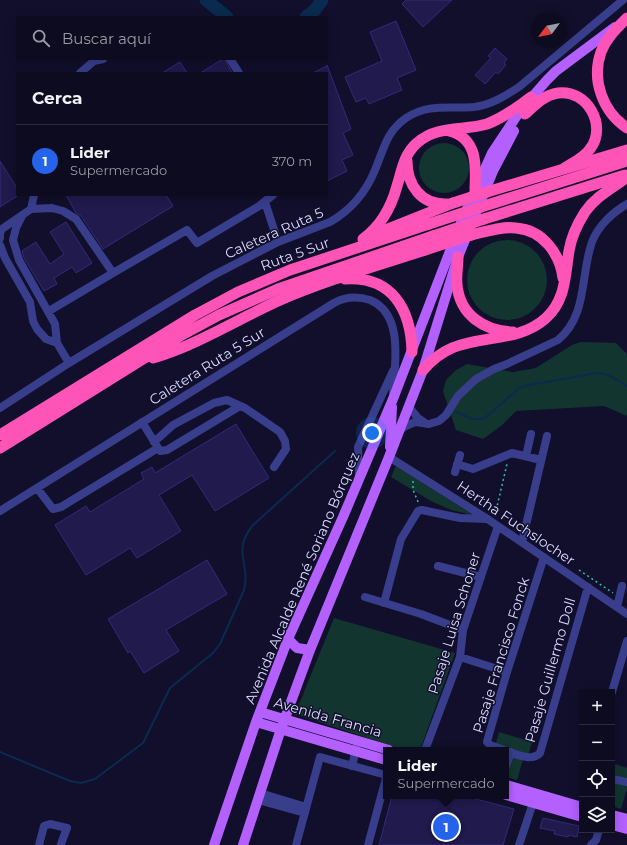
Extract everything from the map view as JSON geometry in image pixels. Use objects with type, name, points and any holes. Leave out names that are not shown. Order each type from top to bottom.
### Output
[{"type":"highway","points":[[627,18],[614,30],[601,51],[597,76],[600,92],[607,107],[617,120],[627,128]]},
{"type":"highway","points":[[525,114],[541,99],[550,94],[558,93],[567,93],[575,96],[585,103],[590,109],[595,117],[596,125],[596,136],[593,145],[582,157],[563,169]]},
{"type":"highway","points":[[363,239],[376,228],[386,213],[395,195],[402,167],[408,153],[417,143],[428,135],[444,130],[464,129],[488,123],[515,109],[531,97]]},
{"type":"highway","points":[[444,130],[460,135],[471,148],[476,164],[475,189]]},
{"type":"highway","points":[[290,270],[446,205],[627,150]]},
{"type":"highway","points":[[408,153],[408,175],[416,192],[428,201],[446,205]]},
{"type":"highway","name":"Ruta 5 Sur","points":[[0,435],[195,315],[238,292],[290,270],[627,161]]},
{"type":"highway","name":"Ruta 5 Sur","points":[[0,448],[200,325],[258,297],[433,236],[479,218],[627,174]]},
{"type":"highway","points":[[423,370],[440,355],[451,349],[526,331],[536,326],[549,315],[557,304],[564,289],[569,249],[584,213],[598,198],[627,177]]},
{"type":"highway","points":[[138,362],[182,347],[277,302],[332,280],[471,235],[510,228],[522,228],[535,233],[548,244],[557,258],[563,275],[564,289]]},
{"type":"highway","points":[[458,257],[456,279],[458,290],[462,304],[471,316],[483,325],[492,329],[512,332],[526,331]]},
{"type":"highway","points":[[332,280],[354,279],[380,284],[397,298],[405,314],[411,336],[412,352]]},
{"type":"main road","name":"Avenida Alcalde René Soriano Bórquez","points":[[214,845],[256,722],[288,639],[393,399],[475,189],[499,142],[531,97],[556,71],[627,18]]},
{"type":"main road","points":[[243,845],[281,729],[310,650],[423,370],[458,257],[479,218],[499,157],[525,114],[531,97]]},
{"type":"main road","points":[[389,457],[393,399]]},
{"type":"main road","points":[[288,639],[297,648],[310,650]]},
{"type":"main road","name":"Avenida Francia","points":[[260,712],[285,719],[357,746],[383,759]]},
{"type":"main road","name":"Avenida Francia","points":[[256,722],[357,746],[383,749]]},
{"type":"main road","points":[[509,785],[579,806]]},
{"type":"main road","points":[[509,796],[579,816]]},
{"type":"main road","points":[[615,816],[627,819]]},
{"type":"main road","points":[[615,826],[627,829]]},
{"type":"street","name":"Caletera Ruta 5","points":[[0,408],[69,363],[212,276],[278,242],[330,222],[349,208],[362,194],[368,185],[390,135],[405,119],[417,112],[430,108],[487,104],[507,95],[519,87],[623,0]]},
{"type":"street","points":[[81,72],[94,61],[99,60]]},
{"type":"street","points":[[231,60],[238,72]]},
{"type":"street","points":[[31,209],[34,196]]},
{"type":"street","points":[[49,312],[186,230],[197,243],[265,202],[272,196]]},
{"type":"street","points":[[265,202],[278,242]]},
{"type":"street","points":[[409,407],[418,418],[424,422],[429,424],[434,423],[443,418],[458,396],[470,384],[484,374],[558,340],[568,331],[578,310],[592,242],[608,219],[627,204]]},
{"type":"street","points":[[0,238],[2,229],[31,209],[52,208],[63,211],[76,219],[112,273]]},
{"type":"street","points":[[23,214],[16,228],[13,240],[20,260],[55,324],[57,343],[69,363]]},
{"type":"street","points":[[0,246],[5,258],[30,302],[33,321],[37,329],[46,339],[57,343]]},
{"type":"street","name":"Caletera Ruta 5 Sur","points":[[0,511],[334,303],[344,299],[355,297],[366,299],[378,305],[391,320],[394,333],[396,365],[393,399]]},
{"type":"street","name":"Caletera Ruta 5 Sur","points":[[359,478],[358,447],[396,365]]},
{"type":"street","points":[[37,488],[52,508],[61,507],[156,445],[173,425],[214,403],[227,400],[245,408],[280,432],[285,441],[286,449],[274,468]]},
{"type":"street","points":[[142,422],[160,451],[167,450],[240,406]]},
{"type":"street","points":[[400,430],[415,422],[424,422]]},
{"type":"street","points":[[526,456],[531,434]]},
{"type":"street","points":[[522,542],[547,436]]},
{"type":"street","points":[[460,455],[456,468],[473,469],[512,453],[541,460]]},
{"type":"street","name":"Hertha Fuchslocher","points":[[389,457],[522,542],[627,614]]},
{"type":"street","points":[[384,603],[401,539],[415,514],[419,510],[493,523]]},
{"type":"street","name":"Pasaje Luisa Schoner","points":[[426,747],[460,657],[463,630],[481,577],[493,523]]},
{"type":"street","name":"Pasaje Francisco Fonck","points":[[496,747],[490,745],[487,740],[544,557]]},
{"type":"street","points":[[438,566],[481,577]]},
{"type":"street","points":[[617,607],[622,586]]},
{"type":"street","name":"Pasaje Guillermo Doll","points":[[509,752],[532,758],[537,757],[540,753],[588,587]]},
{"type":"street","points":[[365,598],[463,630]]},
{"type":"street","points":[[613,689],[627,641]]},
{"type":"street","points":[[460,657],[507,672]]},
{"type":"street","points":[[352,766],[357,746]]},
{"type":"street","points":[[296,845],[320,757],[383,774]]},
{"type":"street","points":[[615,782],[627,782]]},
{"type":"street","points":[[368,845],[383,789]]},
{"type":"street","points":[[519,845],[533,803],[547,796]]},
{"type":"street","points":[[259,797],[305,810]]},
{"type":"street","points":[[39,845],[44,826],[50,824],[67,828],[61,844]]},
{"type":"street","points":[[591,845],[596,840],[598,833]]},
{"type":"path","points":[[493,523],[509,454]]},
{"type":"path","points":[[413,471],[413,490],[422,510]]},
{"type":"path","points":[[579,570],[619,598]]},
{"type":"green space","points":[[444,143],[453,145],[464,154],[469,168],[467,177],[458,188],[444,193],[435,191],[424,182],[419,168],[421,159],[430,148]]},
{"type":"green space","points":[[507,240],[522,243],[535,252],[544,265],[547,280],[544,295],[535,308],[522,317],[507,320],[492,317],[479,308],[470,295],[467,280],[470,265],[479,252],[492,243]]},
{"type":"green space","points":[[581,342],[616,343],[627,354],[627,416],[604,406],[516,411],[501,426],[483,439],[456,430],[443,391],[446,380],[456,370],[467,364],[513,372],[536,368],[572,345]]},
{"type":"green space","points":[[396,466],[473,515],[451,510],[431,501],[391,477]]},
{"type":"green space","points":[[334,618],[455,653],[421,747],[395,747],[295,714]]},
{"type":"green space","points":[[499,732],[532,742],[529,753],[524,756],[517,780],[509,778],[509,747],[495,747]]},
{"type":"green space","points":[[615,764],[627,768],[627,789],[621,809],[615,807]]},
{"type":"building","points":[[406,0],[452,0],[423,27],[402,4]]},
{"type":"building","points":[[396,21],[416,70],[397,78],[402,90],[369,104],[366,98],[356,102],[345,77],[382,61],[370,32]]},
{"type":"building","points":[[495,48],[507,59],[504,63],[506,65],[498,74],[496,72],[485,84],[475,75],[491,58],[488,56]]},
{"type":"building","points":[[221,60],[226,60],[232,72],[202,72]]},
{"type":"building","points":[[180,62],[186,72],[164,72]]},
{"type":"building","points":[[327,66],[351,129],[343,133],[353,155],[342,160],[347,171],[328,180],[328,72],[315,72]]},
{"type":"building","points":[[0,161],[16,186],[17,196],[0,207]]},
{"type":"building","points":[[67,196],[167,196],[173,206],[103,249],[81,216],[76,213]]},
{"type":"building","points":[[66,222],[92,263],[76,273],[72,267],[54,278],[57,284],[44,291],[24,258],[22,251],[36,242],[50,264],[64,254],[50,232]]},
{"type":"building","points":[[236,424],[269,478],[215,511],[192,475],[159,495],[181,531],[137,558],[130,548],[86,575],[55,525],[86,506],[90,512],[144,479],[141,473],[152,467],[155,473]]},
{"type":"building","points":[[207,560],[227,594],[166,630],[179,651],[144,673],[130,651],[128,653],[108,619]]},
{"type":"building","points":[[391,799],[476,799],[514,809],[503,845],[379,845]]},
{"type":"building","points":[[543,818],[579,826],[577,837],[554,834],[555,831],[540,828]]},
{"type":"waterway","points":[[206,0],[226,16]]},
{"type":"waterway","points":[[307,16],[315,10],[322,0]]},
{"type":"waterway","points":[[456,412],[471,418],[482,419],[518,389],[524,386],[597,373],[609,375],[627,386]]},
{"type":"waterway","points":[[0,752],[70,781],[81,783],[95,779],[143,743],[170,688],[213,653],[220,644],[244,590],[245,573],[242,551],[243,543],[247,534],[253,525],[335,451]]},
{"type":"place","name":"Lider","points":[[446,827]]}]
